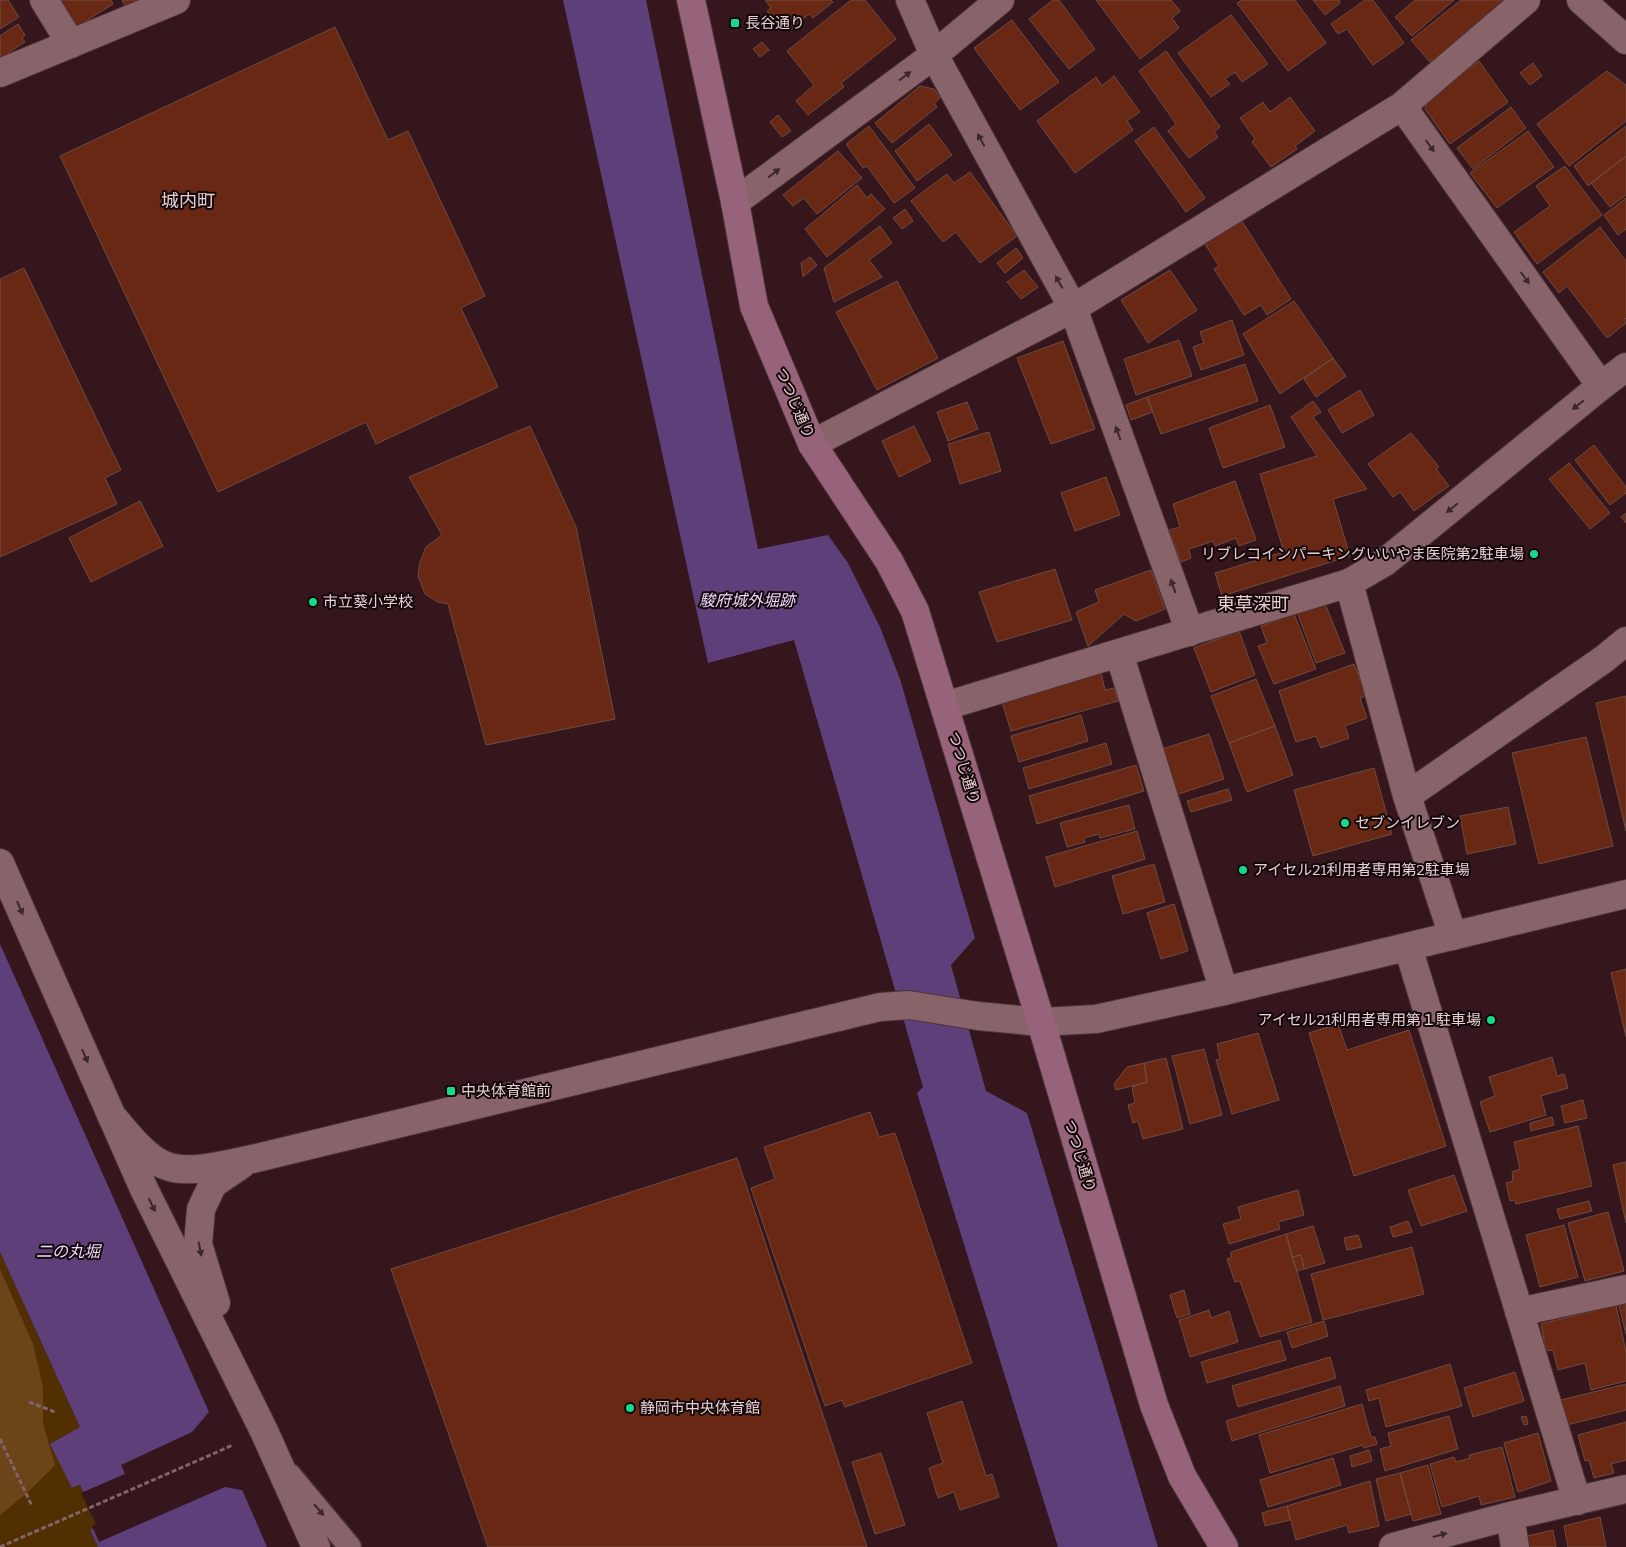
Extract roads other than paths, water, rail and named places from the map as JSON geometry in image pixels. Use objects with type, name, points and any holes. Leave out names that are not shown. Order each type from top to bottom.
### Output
[{"type":"main road","name":"つつじ通り","points":[[691,0],[735,202],[754,306],[812,444],[889,561],[915,612],[945,706],[1154,1405],[1182,1476],[1224,1547]]},
{"type":"street","points":[[44,0],[71,44]]},
{"type":"street","points":[[0,73],[176,0]]},
{"type":"street","points":[[910,0],[934,55],[1073,308],[1190,632]]},
{"type":"street","points":[[735,202],[934,55],[1000,0]]},
{"type":"street","points":[[812,444],[1073,308],[1402,106],[1526,0]]},
{"type":"street","points":[[1581,0],[1626,40]]},
{"type":"street","points":[[1402,106],[1601,386]]},
{"type":"street","points":[[945,706],[1349,583],[1385,562],[1626,366]]},
{"type":"street","points":[[1349,583],[1407,796],[1453,936]]},
{"type":"street","points":[[1407,796],[1626,642]]},
{"type":"street","points":[[1119,653],[1224,991]]},
{"type":"street","points":[[0,863],[144,1189],[264,1432],[316,1547]]},
{"type":"street","points":[[111,1114],[141,1149],[164,1166],[194,1170],[256,1158],[880,1007],[909,1005],[1040,1022],[1096,1018],[1224,991],[1626,894]]},
{"type":"street","points":[[1408,947],[1577,1501]]},
{"type":"street","points":[[256,1158],[235,1168],[213,1184],[201,1209],[198,1244],[210,1286],[264,1432]]},
{"type":"street","points":[[1519,1312],[1626,1289]]},
{"type":"street","points":[[1393,1547],[1510,1516],[1626,1490]]},
{"type":"street","points":[[1510,1516],[1515,1547]]},
{"type":"lane","points":[[276,1459],[350,1547]]},
{"type":"water","name":"駿府城外堀跡","points":[[563,0],[646,0],[758,549],[828,535],[848,563],[880,627],[900,679],[975,938],[951,965],[986,1091],[1027,1113],[1158,1547],[1058,1547],[917,1093],[923,1087],[794,640],[708,663]]},
{"type":"water","name":"二の丸堀","points":[[0,944],[209,1412],[192,1432],[121,1465],[139,1505],[234,1471],[267,1547],[98,1547],[90,1530],[99,1525],[80,1485],[72,1488],[50,1444],[80,1427],[0,1252]]},
{"type":"place","name":"長谷通り","points":[[735,23]]},
{"type":"place","name":"リブレコインパーキングいいやま医院第2駐車場","points":[[1534,554]]},
{"type":"place","name":"市立葵小学校","points":[[313,602]]},
{"type":"place","name":"セブンイレブン","points":[[1345,823]]},
{"type":"place","name":"アイセル21利用者専用第2駐車場","points":[[1243,870]]},
{"type":"place","name":"アイセル21利用者専用第１駐車場","points":[[1491,1020]]},
{"type":"place","name":"中央体育館前","points":[[451,1091]]},
{"type":"place","name":"静岡市中央体育館","points":[[630,1408]]},
{"type":"district","name":"城内町","points":[[188,201]]},
{"type":"district","name":"東草深町","points":[[1253,604]]}]
